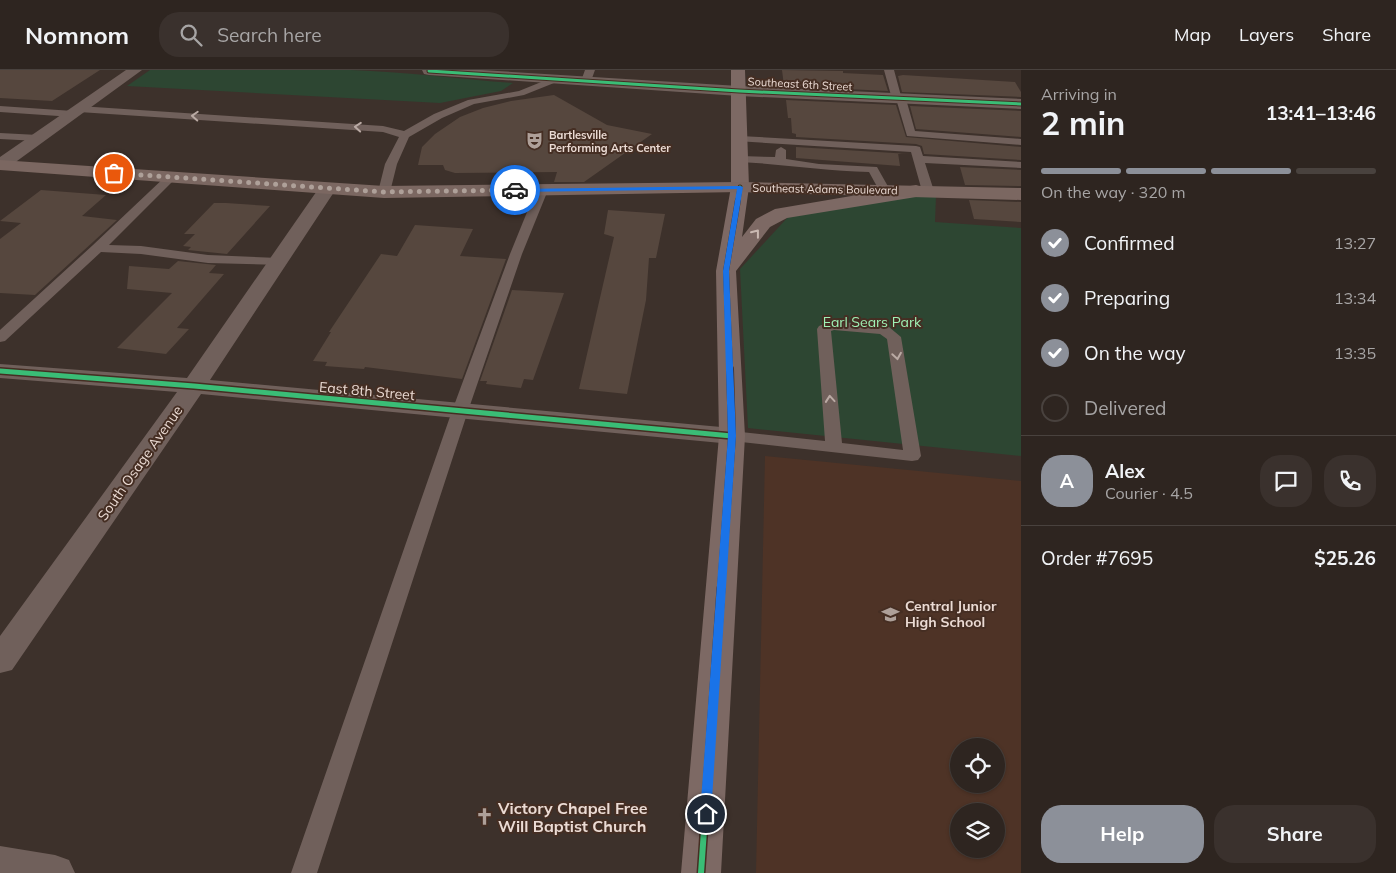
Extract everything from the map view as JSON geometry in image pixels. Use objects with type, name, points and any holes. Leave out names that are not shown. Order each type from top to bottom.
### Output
[{"type":"main road","name":"Southeast Adams Boulevard","points":[[0,165],[384,192],[740,187],[1021,194]]},
{"type":"street","points":[[0,165],[136,70]]},
{"type":"street","points":[[701,873],[732,436],[726,271],[740,187],[738,70]]},
{"type":"street","name":"Southeast 6th Street","points":[[430,71],[556,80],[588,76],[739,91],[1021,104]]},
{"type":"street","name":"South Osage Avenue","points":[[0,661],[194,386],[327,189]]},
{"type":"street","points":[[726,271],[764,223],[782,212],[922,191]]},
{"type":"street","name":"East 8th Street","points":[[0,371],[194,386],[732,436]]},
{"type":"street","points":[[0,864],[55,873]]},
{"type":"lane","points":[[889,70],[917,154],[922,191]]},
{"type":"lane","points":[[384,192],[391,164],[406,135],[438,116],[471,102],[521,93],[556,80]]},
{"type":"lane","points":[[0,109],[364,127],[383,129],[406,135]]},
{"type":"lane","points":[[911,134],[1021,142]]},
{"type":"lane","points":[[0,136],[38,138]]},
{"type":"lane","points":[[740,139],[1021,165]]},
{"type":"lane","points":[[780,161],[781,142]]},
{"type":"lane","points":[[740,159],[780,161],[819,167],[873,169],[884,190]]},
{"type":"lane","points":[[819,167],[824,189]]},
{"type":"lane","points":[[0,338],[98,248],[171,177]]},
{"type":"lane","points":[[304,873],[460,411],[516,254],[542,190]]},
{"type":"lane","points":[[98,248],[141,250],[208,259],[278,262]]},
{"type":"lane","points":[[732,436],[834,448],[912,456],[894,337],[884,330],[832,326],[824,329],[834,448]]},
{"type":"shaded area","name":"Central Junior High School","points":[[765,456],[1021,481],[1021,873],[756,873]]},
{"type":"green space","points":[[150,70],[351,70],[513,83],[501,91],[440,103],[127,86]]},
{"type":"green space","name":"Earl Sears Park","points":[[913,196],[936,196],[935,222],[1021,228],[1021,456],[748,428],[740,269],[789,216]]},
{"type":"building","points":[[0,70],[100,70],[52,101],[0,98]]},
{"type":"building","points":[[782,70],[843,71],[843,73],[883,75],[888,91],[784,86]]},
{"type":"building","points":[[898,76],[1015,82],[1021,92],[1021,97],[902,92]]},
{"type":"building","name":"Bartlesville Performing Arts Center","points":[[554,95],[607,125],[652,134],[584,182],[554,182],[557,172],[455,173],[445,170],[443,165],[418,165],[422,147],[435,134],[460,117],[483,108],[511,101]]},
{"type":"building","points":[[786,100],[896,105],[906,137],[1021,147],[1021,160],[924,154],[922,146],[916,144],[796,137],[796,134],[792,133],[791,118],[788,118]]},
{"type":"building","points":[[910,106],[1021,111],[1021,137],[916,129]]},
{"type":"building","points":[[796,147],[898,153],[900,166],[796,158]]},
{"type":"building","points":[[960,167],[1021,170],[1021,186],[965,185]]},
{"type":"building","points":[[41,190],[106,195],[82,216],[117,220],[35,295],[0,293],[0,239],[21,223],[0,221]]},
{"type":"building","points":[[969,200],[1021,202],[1021,222],[974,219]]},
{"type":"building","points":[[214,203],[270,206],[227,254],[188,250],[191,247],[183,246],[195,234],[184,234]]},
{"type":"building","points":[[608,210],[665,214],[656,258],[649,258],[646,300],[627,394],[579,389],[614,237],[604,234]]},
{"type":"building","points":[[415,225],[473,229],[460,256],[506,259],[462,379],[365,367],[364,369],[325,366],[327,362],[313,361],[331,332],[329,332],[381,254],[397,256]]},
{"type":"building","points":[[178,261],[216,265],[209,273],[224,274],[177,328],[189,329],[166,354],[117,348],[172,293],[127,289],[129,266],[169,269]]},
{"type":"building","points":[[512,290],[564,293],[533,380],[524,379],[521,388],[486,384],[487,381],[480,381]]},
{"type":"cycle path","points":[[429,71],[739,91],[1021,104]]},
{"type":"cycle path","points":[[701,873],[732,436],[726,271],[740,187]]},
{"type":"cycle path","points":[[0,371],[194,386],[732,436]]},
{"type":"way so far","points":[[114,173],[384,192],[515,190]]},
{"type":"place","name":"Bartlesville Performing Arts Center","points":[[535,141]]},
{"type":"place","name":"Central Junior High School","points":[[891,614]]},
{"type":"place","name":"Victory Chapel Free Will Baptist Church","points":[[484,817]]},
{"type":"route","points":[[515,190],[740,187],[726,271],[732,436],[706,814]]}]
